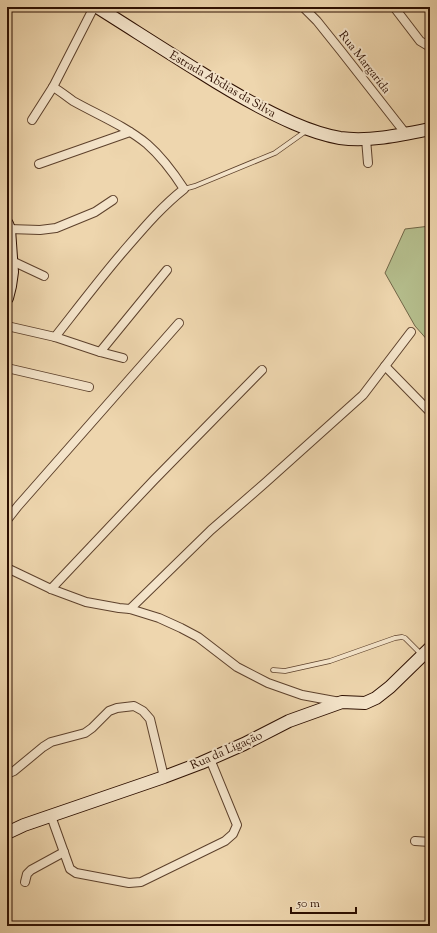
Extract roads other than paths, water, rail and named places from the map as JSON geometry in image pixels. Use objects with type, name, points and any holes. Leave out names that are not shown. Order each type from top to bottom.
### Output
[{"type":"street","points":[[32,120],[53,87],[94,7]]},
{"type":"street","name":"Estrada Abdias da Silva","points":[[97,7],[239,96],[271,114],[308,129],[341,138],[366,139],[388,137],[430,129]]},
{"type":"street","name":"Rua Margarida","points":[[303,7],[317,21],[406,134]]},
{"type":"street","points":[[394,7],[420,41],[430,47]]},
{"type":"street","points":[[53,87],[72,100],[130,132],[147,145],[174,173],[184,189],[161,209],[134,238],[55,337]]},
{"type":"street","points":[[39,164],[130,132]]},
{"type":"street","points":[[366,139],[368,163]]},
{"type":"street","points":[[7,298],[12,272],[8,227],[40,230],[56,228],[95,212],[113,200]]},
{"type":"street","points":[[12,261],[44,276]]},
{"type":"street","points":[[100,352],[167,270]]},
{"type":"street","points":[[7,520],[179,323]]},
{"type":"street","points":[[7,326],[55,337],[123,358]]},
{"type":"street","points":[[130,609],[211,530],[363,395],[411,332]]},
{"type":"street","points":[[385,366],[430,412]]},
{"type":"street","points":[[7,368],[89,387]]},
{"type":"street","points":[[50,589],[262,370]]},
{"type":"street","points":[[7,568],[50,589],[86,602],[130,609],[159,618],[198,637],[236,667],[268,683],[302,695],[342,702]]},
{"type":"street","name":"Rua da Ligação","points":[[7,833],[24,825],[164,777],[210,759],[244,744],[288,721],[342,702],[365,703],[376,698],[390,687],[426,651]]},
{"type":"street","points":[[7,774],[14,771],[51,742],[85,733],[109,711],[117,708],[134,706],[143,711],[150,719],[164,777]]},
{"type":"street","points":[[51,816],[70,869],[76,873],[129,882],[140,882],[225,841],[233,834],[237,825],[210,759]]},
{"type":"street","points":[[414,841],[430,842]]},
{"type":"street","points":[[25,882],[27,874],[31,870],[64,852]]},
{"type":"lane","points":[[184,189],[195,186],[275,153],[308,129]]},
{"type":"lane","points":[[274,670],[285,671],[330,661],[395,638],[402,637],[426,651]]}]
